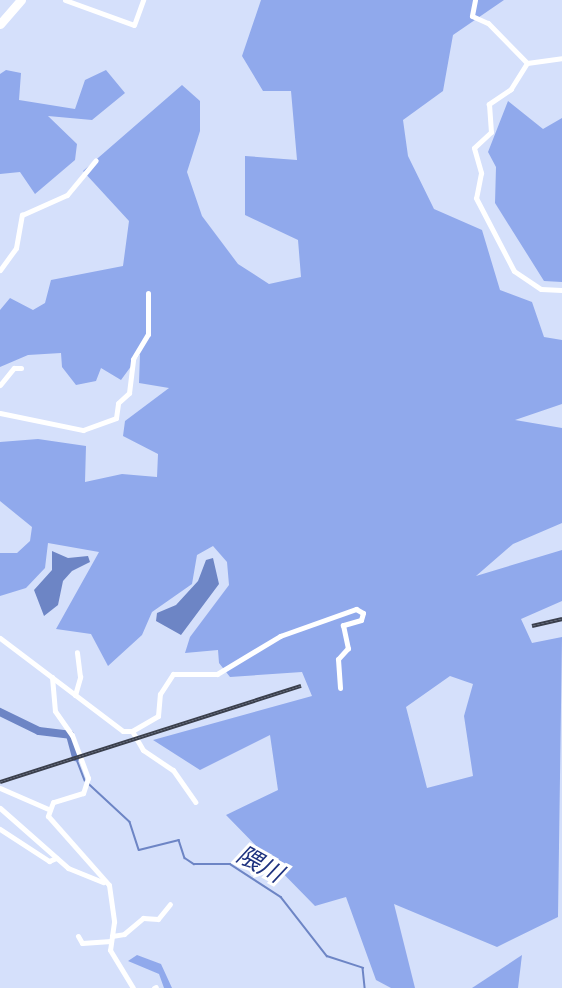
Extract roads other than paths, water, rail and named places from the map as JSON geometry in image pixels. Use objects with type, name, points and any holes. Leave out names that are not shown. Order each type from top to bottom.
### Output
[{"type":"main road","points":[[0,24],[21,0]]},
{"type":"street","points":[[65,0],[134,25],[143,0]]},
{"type":"street","points":[[475,0],[472,16],[488,23],[527,63]]},
{"type":"street","points":[[527,63],[562,58]]},
{"type":"street","points":[[527,63],[511,89],[489,104],[491,132],[474,148],[482,173],[476,198],[514,271],[541,289],[562,290]]},
{"type":"street","points":[[0,270],[16,248],[22,214],[67,195],[96,160]]},
{"type":"street","points":[[0,413],[83,430],[116,418],[118,404],[129,393],[133,359],[148,334],[148,293]]},
{"type":"street","points":[[0,385],[14,368],[21,368]]},
{"type":"street","points":[[0,638],[123,731],[132,731],[158,716],[159,693],[173,674],[217,674],[280,636],[356,609],[363,613],[361,620],[343,625],[348,648],[338,659],[340,688]]},
{"type":"street","points":[[75,695],[80,677],[77,651]]},
{"type":"street","points":[[52,677],[55,711],[72,735],[88,778],[86,786],[78,796],[53,802],[48,809],[50,822],[84,853],[104,883],[111,897],[112,957],[134,988]]},
{"type":"street","points":[[132,731],[143,750],[173,770],[195,802]]},
{"type":"street","points":[[0,788],[48,809]]},
{"type":"street","points":[[0,808],[56,858],[104,883]]},
{"type":"street","points":[[0,829],[49,861],[56,858]]},
{"type":"street","points":[[78,936],[82,943],[124,934],[143,918],[158,919],[170,904]]},
{"type":"waterway","name":"隈川","points":[[0,712],[39,731],[70,735],[76,757]]},
{"type":"waterway","name":"隈川","points":[[76,757],[85,780]]},
{"type":"waterway","name":"隈川","points":[[88,783],[130,822],[139,850],[179,840],[185,858],[194,864],[230,864],[281,897],[327,956],[363,968],[365,988]]},
{"type":"railway","points":[[532,626],[562,619]]},
{"type":"railway","points":[[0,782],[301,686]]}]
